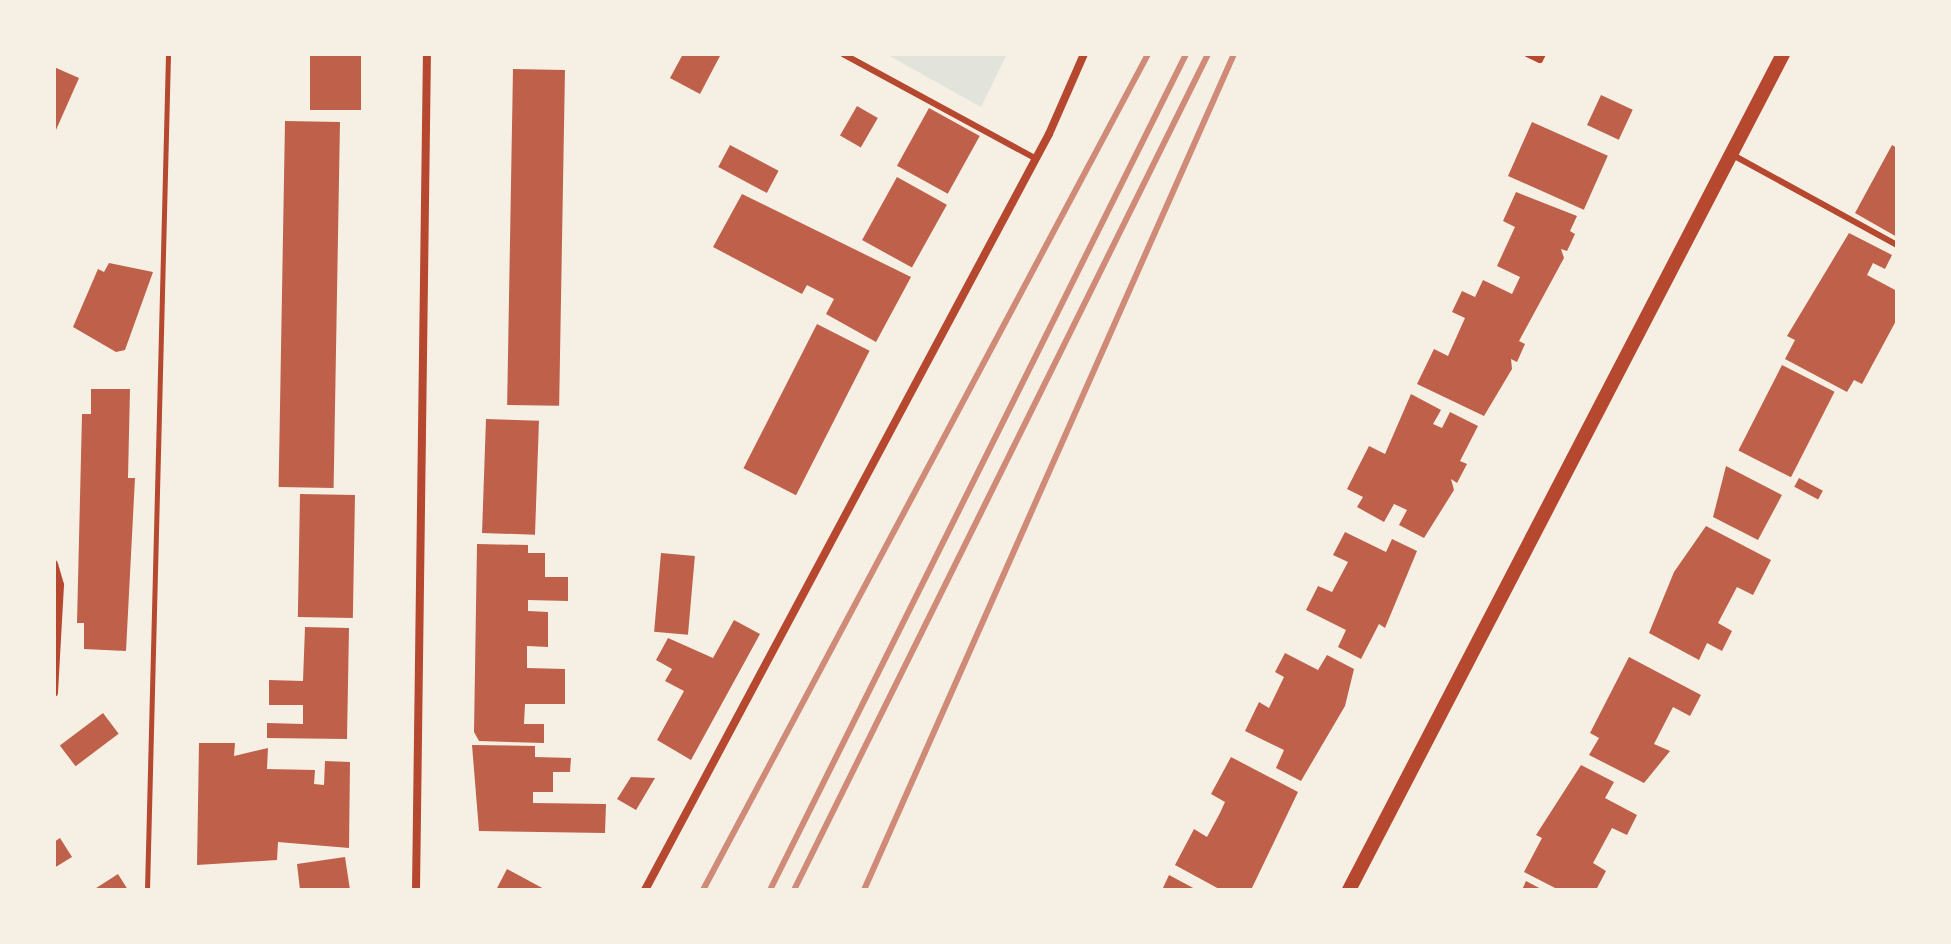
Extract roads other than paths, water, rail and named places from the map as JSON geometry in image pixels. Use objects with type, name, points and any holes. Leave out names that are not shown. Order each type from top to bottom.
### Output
[{"type":"street","points":[[416,890],[427,54]]},
{"type":"street","points":[[645,890],[1036,159],[1084,54]]},
{"type":"street","points":[[1349,890],[1783,54]]},
{"type":"street","points":[[54,564],[60,585],[54,693]]},
{"type":"lane","points":[[843,54],[1036,159]]},
{"type":"lane","points":[[1527,54],[1540,60],[1543,54]]},
{"type":"lane","points":[[1731,154],[1897,245]]},
{"type":"railway","points":[[703,890],[1148,54]]},
{"type":"railway","points":[[770,890],[1186,54]]},
{"type":"railway","points":[[794,890],[1208,54]]},
{"type":"railway","points":[[864,890],[1234,54]]}]
